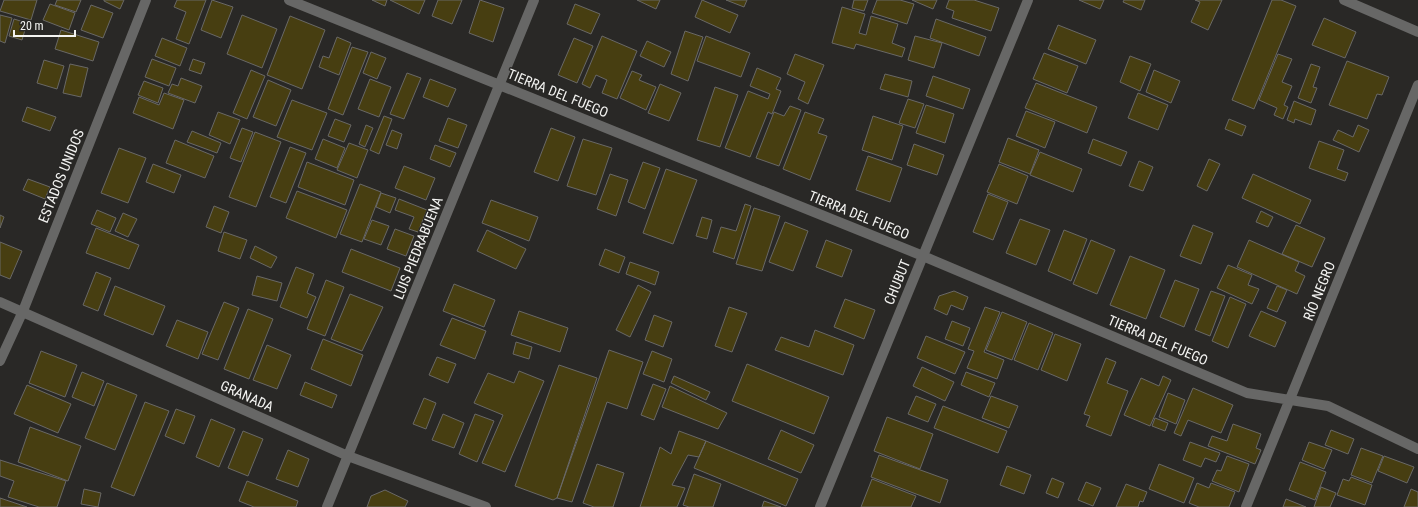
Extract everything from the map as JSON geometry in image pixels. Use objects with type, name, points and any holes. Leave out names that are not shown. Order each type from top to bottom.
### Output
[{"type":"street","name":"ESTADOS UNIDOS","points":[[0,361],[23,311],[146,0]]},
{"type":"street","name":"TIERRA DEL FUEGO","points":[[289,0],[923,256],[1247,394],[1328,406],[1418,449]]},
{"type":"street","name":"LUIS PIEDRABUENA","points":[[327,507],[534,0]]},
{"type":"street","name":"CHUBUT","points":[[820,507],[1028,0]]},
{"type":"street","points":[[1344,0],[1418,32]]},
{"type":"street","name":"RÍO NEGRO","points":[[1246,507],[1418,85]]},
{"type":"street","name":"GRANADA","points":[[0,302],[348,456],[486,507]]},
{"type":"building","points":[[4,0],[37,0],[31,20],[0,11]]},
{"type":"building","points":[[57,0],[81,0],[76,12],[55,5]]},
{"type":"building","points":[[104,0],[124,0],[120,9]]},
{"type":"building","points":[[177,0],[206,0],[189,44],[176,39],[186,12],[174,7]]},
{"type":"building","points":[[212,0],[233,7],[221,38],[201,30]]},
{"type":"building","points":[[372,0],[387,0],[385,6]]},
{"type":"building","points":[[390,0],[425,0],[419,14]]},
{"type":"building","points":[[438,0],[462,0],[452,24],[432,16]]},
{"type":"building","points":[[480,0],[504,8],[493,42],[469,33]]},
{"type":"building","points":[[637,0],[660,0],[656,9]]},
{"type":"building","points":[[702,0],[738,15],[730,33],[695,17]]},
{"type":"building","points":[[726,0],[747,0],[744,7]]},
{"type":"building","points":[[854,0],[868,0],[864,11],[852,8]]},
{"type":"building","points":[[877,0],[900,0],[914,4],[907,24],[872,13]]},
{"type":"building","points":[[912,0],[937,0],[933,9]]},
{"type":"building","points":[[949,0],[974,0],[999,8],[991,31],[952,18],[954,11],[946,8]]},
{"type":"building","points":[[1079,0],[1104,0],[1100,9]]},
{"type":"building","points":[[1124,0],[1145,0],[1141,10],[1123,2]]},
{"type":"building","points":[[1195,0],[1222,0],[1208,30],[1191,22],[1200,2]]},
{"type":"building","points":[[1272,0],[1281,0],[1296,6],[1254,109],[1232,100]]},
{"type":"building","points":[[50,4],[75,13],[69,30],[43,20]]},
{"type":"building","points":[[575,4],[600,14],[591,34],[567,24]]},
{"type":"building","points":[[91,5],[113,13],[103,38],[81,30]]},
{"type":"building","points":[[842,7],[865,14],[859,33],[866,35],[871,16],[898,24],[892,43],[905,48],[902,57],[856,44],[854,49],[832,43]]},
{"type":"building","points":[[0,15],[12,18],[5,43],[0,41]]},
{"type":"building","points":[[242,15],[277,29],[262,68],[227,54]]},
{"type":"building","points":[[290,16],[325,30],[302,89],[267,75]]},
{"type":"building","points":[[1324,18],[1356,32],[1345,58],[1312,45]]},
{"type":"building","points":[[14,19],[27,23],[22,40],[9,36]]},
{"type":"building","points":[[936,19],[986,37],[979,56],[930,38]]},
{"type":"building","points":[[1058,25],[1096,40],[1086,64],[1048,49]]},
{"type":"building","points":[[61,30],[99,42],[93,61],[55,49]]},
{"type":"building","points":[[685,31],[703,37],[688,81],[671,74]]},
{"type":"building","points":[[602,36],[637,51],[617,99],[602,93],[607,80],[596,75],[590,88],[582,84]]},
{"type":"building","points":[[706,36],[750,53],[741,77],[697,61]]},
{"type":"building","points":[[915,36],[942,43],[934,68],[908,60]]},
{"type":"building","points":[[337,37],[351,43],[339,75],[319,67],[323,56],[329,58]]},
{"type":"building","points":[[162,38],[187,48],[180,66],[155,56]]},
{"type":"building","points":[[574,38],[593,46],[577,83],[558,75]]},
{"type":"building","points":[[647,41],[671,52],[664,67],[640,56]]},
{"type":"building","points":[[352,47],[368,52],[343,115],[328,109]]},
{"type":"building","points":[[371,52],[386,58],[377,79],[363,73]]},
{"type":"building","points":[[1044,53],[1078,66],[1067,93],[1033,79]]},
{"type":"building","points":[[795,54],[824,65],[808,104],[798,99],[805,82],[787,74]]},
{"type":"building","points":[[1278,54],[1292,59],[1282,82],[1292,86],[1284,105],[1288,107],[1283,119],[1274,115],[1277,108],[1259,100]]},
{"type":"building","points":[[1130,56],[1151,64],[1140,91],[1120,82]]},
{"type":"building","points":[[152,59],[176,68],[169,86],[145,77]]},
{"type":"building","points":[[193,59],[205,63],[201,74],[189,70]]},
{"type":"building","points":[[44,60],[64,66],[57,89],[37,83]]},
{"type":"building","points":[[1347,61],[1389,77],[1382,95],[1377,94],[1367,119],[1329,105]]},
{"type":"building","points":[[70,64],[88,68],[81,97],[63,93]]},
{"type":"building","points":[[1311,64],[1320,67],[1313,87],[1317,88],[1311,103],[1298,98]]},
{"type":"building","points":[[757,68],[781,78],[776,89],[781,91],[772,114],[768,112],[750,157],[725,148],[748,91],[768,99],[770,94],[750,86]]},
{"type":"building","points":[[251,70],[265,76],[247,119],[233,113]]},
{"type":"building","points":[[1154,70],[1180,81],[1171,103],[1146,92]]},
{"type":"building","points":[[632,71],[642,75],[639,80],[656,87],[646,110],[620,98]]},
{"type":"building","points":[[407,73],[421,78],[404,119],[390,114]]},
{"type":"building","points":[[885,74],[912,81],[908,97],[880,89]]},
{"type":"building","points":[[933,76],[970,89],[963,109],[926,96]]},
{"type":"building","points":[[181,78],[202,86],[195,103],[168,93],[172,84],[178,86]]},
{"type":"building","points":[[370,79],[391,87],[379,117],[358,109]]},
{"type":"building","points":[[430,79],[456,89],[448,107],[423,97]]},
{"type":"building","points":[[268,80],[291,90],[276,126],[253,117]]},
{"type":"building","points":[[144,81],[163,88],[158,103],[138,95]]},
{"type":"building","points":[[1036,83],[1097,107],[1087,133],[1025,108]]},
{"type":"building","points":[[660,84],[681,93],[669,121],[648,113]]},
{"type":"building","points":[[715,87],[738,95],[720,147],[697,140]]},
{"type":"building","points":[[164,93],[184,100],[173,129],[133,113],[139,97],[159,105]]},
{"type":"building","points":[[1138,93],[1168,105],[1158,130],[1128,118]]},
{"type":"building","points":[[908,99],[924,104],[915,128],[899,123]]},
{"type":"building","points":[[292,100],[327,113],[312,150],[277,137]]},
{"type":"building","points":[[1294,101],[1316,110],[1311,125],[1295,119],[1294,123],[1287,120]]},
{"type":"building","points":[[926,105],[954,114],[945,143],[916,133]]},
{"type":"building","points":[[790,106],[801,110],[779,166],[756,158],[774,112],[784,116]]},
{"type":"building","points":[[27,107],[56,117],[50,131],[22,121]]},
{"type":"building","points":[[1026,111],[1055,122],[1045,148],[1016,136]]},
{"type":"building","points":[[218,112],[240,120],[230,144],[209,135]]},
{"type":"building","points":[[805,112],[824,119],[818,133],[827,136],[810,180],[783,169]]},
{"type":"building","points":[[384,116],[392,119],[379,154],[370,150]]},
{"type":"building","points":[[873,116],[903,126],[892,160],[862,150]]},
{"type":"building","points":[[448,118],[467,125],[458,148],[439,141]]},
{"type":"building","points":[[335,119],[351,125],[344,142],[328,136]]},
{"type":"building","points":[[1229,119],[1246,126],[1242,136],[1225,129]]},
{"type":"building","points":[[366,125],[373,128],[365,147],[359,144]]},
{"type":"building","points":[[1358,125],[1369,130],[1359,152],[1333,140],[1338,130],[1353,137]]},
{"type":"building","points":[[242,128],[253,132],[241,162],[230,158]]},
{"type":"building","points":[[551,128],[575,137],[558,181],[534,172]]},
{"type":"building","points":[[392,130],[402,134],[397,149],[386,145]]},
{"type":"building","points":[[192,131],[221,143],[217,153],[187,142]]},
{"type":"building","points":[[255,132],[281,142],[256,207],[229,197]]},
{"type":"building","points":[[1008,138],[1039,150],[1030,174],[999,162]]},
{"type":"building","points":[[323,139],[345,148],[337,168],[315,159]]},
{"type":"building","points":[[583,139],[612,148],[596,195],[567,186]]},
{"type":"building","points":[[1093,139],[1127,152],[1121,166],[1088,153]]},
{"type":"building","points":[[175,140],[214,156],[205,178],[166,163]]},
{"type":"building","points":[[1319,141],[1344,150],[1337,169],[1348,173],[1345,181],[1309,168]]},
{"type":"building","points":[[349,143],[368,150],[357,178],[337,170]]},
{"type":"building","points":[[914,144],[944,155],[937,175],[907,165]]},
{"type":"building","points":[[435,145],[456,153],[450,167],[430,159]]},
{"type":"building","points":[[290,147],[306,153],[286,203],[270,197]]},
{"type":"building","points":[[119,148],[146,158],[128,203],[101,193]]},
{"type":"building","points":[[1040,152],[1082,169],[1073,192],[1030,175]]},
{"type":"building","points":[[868,156],[902,168],[890,202],[856,190]]},
{"type":"building","points":[[1209,159],[1220,164],[1207,191],[1197,186]]},
{"type":"building","points":[[1139,161],[1153,167],[1143,191],[1129,186]]},
{"type":"building","points":[[307,162],[354,180],[345,205],[298,187]]},
{"type":"building","points":[[643,162],[660,168],[645,209],[628,202]]},
{"type":"building","points":[[153,164],[181,175],[174,193],[146,182]]},
{"type":"building","points":[[999,164],[1028,176],[1017,204],[987,192]]},
{"type":"building","points":[[404,166],[435,178],[426,200],[395,188]]},
{"type":"building","points":[[666,169],[697,180],[673,244],[643,233]]},
{"type":"building","points":[[610,174],[628,180],[616,216],[597,209]]},
{"type":"building","points":[[1253,174],[1311,200],[1300,224],[1242,198]]},
{"type":"building","points":[[28,179],[50,187],[45,199],[23,190]]},
{"type":"building","points":[[360,184],[381,192],[362,242],[340,234]]},
{"type":"building","points":[[297,191],[347,210],[336,238],[286,218]]},
{"type":"building","points":[[381,193],[396,198],[390,213],[376,207]]},
{"type":"building","points":[[988,194],[1008,202],[993,240],[973,232]]},
{"type":"building","points":[[399,199],[427,210],[418,232],[409,229],[414,217],[395,210]]},
{"type":"building","points":[[491,200],[538,217],[529,241],[482,223]]},
{"type":"building","points":[[745,204],[751,206],[734,259],[713,252],[721,227],[736,231]]},
{"type":"building","points":[[214,206],[229,212],[221,233],[206,227]]},
{"type":"building","points":[[754,208],[780,216],[762,271],[736,264]]},
{"type":"building","points":[[97,210],[116,218],[110,232],[91,224]]},
{"type":"building","points":[[1261,211],[1273,217],[1268,227],[1256,222]]},
{"type":"building","points":[[123,213],[137,219],[128,237],[115,231]]},
{"type":"building","points":[[0,215],[4,217],[0,228]]},
{"type":"building","points":[[702,217],[712,220],[707,239],[696,236]]},
{"type":"building","points":[[1020,219],[1050,230],[1036,265],[1006,253]]},
{"type":"building","points":[[372,220],[389,226],[381,245],[364,239]]},
{"type":"building","points":[[785,222],[808,231],[793,271],[769,262]]},
{"type":"building","points":[[1193,225],[1213,233],[1201,264],[1180,256]]},
{"type":"building","points":[[1296,225],[1325,238],[1312,267],[1282,254]]},
{"type":"building","points":[[96,228],[139,245],[129,269],[86,253]]},
{"type":"building","points":[[395,229],[414,236],[406,256],[387,249]]},
{"type":"building","points":[[487,230],[526,249],[516,269],[477,251]]},
{"type":"building","points":[[1064,230],[1087,239],[1071,281],[1048,271]]},
{"type":"building","points":[[224,232],[247,240],[240,259],[218,251]]},
{"type":"building","points":[[826,240],[852,250],[842,277],[816,267]]},
{"type":"building","points":[[1091,240],[1115,250],[1097,294],[1073,284]]},
{"type":"building","points":[[1249,240],[1299,262],[1295,271],[1305,276],[1297,294],[1237,267]]},
{"type":"building","points":[[0,242],[22,251],[10,279],[0,275]]},
{"type":"building","points":[[255,246],[277,257],[271,268],[250,258]]},
{"type":"building","points":[[351,249],[400,268],[391,291],[342,272]]},
{"type":"building","points":[[605,249],[625,257],[619,273],[599,265]]},
{"type":"building","points":[[1130,256],[1165,270],[1146,319],[1110,305]]},
{"type":"building","points":[[630,262],[659,272],[655,285],[626,274]]},
{"type":"building","points":[[1228,265],[1252,275],[1248,285],[1259,289],[1252,304],[1217,288]]},
{"type":"building","points":[[296,267],[314,274],[307,293],[316,297],[307,318],[280,307]]},
{"type":"building","points":[[96,272],[111,278],[98,311],[83,305]]},
{"type":"building","points":[[257,276],[282,283],[277,301],[252,295]]},
{"type":"building","points":[[326,280],[344,287],[325,336],[307,329]]},
{"type":"building","points":[[1175,280],[1199,289],[1184,327],[1160,317]]},
{"type":"building","points":[[454,284],[495,300],[484,327],[443,311]]},
{"type":"building","points":[[638,285],[651,292],[630,337],[616,330]]},
{"type":"building","points":[[115,286],[165,306],[153,335],[104,315]]},
{"type":"building","points":[[1277,286],[1287,290],[1277,312],[1267,308]]},
{"type":"building","points":[[954,291],[968,297],[963,310],[951,305],[947,315],[934,309],[939,296]]},
{"type":"building","points":[[1211,291],[1225,296],[1210,336],[1195,330]]},
{"type":"building","points":[[350,294],[383,307],[362,351],[331,339]]},
{"type":"building","points":[[1230,297],[1246,304],[1228,348],[1212,341]]},
{"type":"building","points":[[845,299],[875,310],[864,339],[834,327]]},
{"type":"building","points":[[224,302],[239,308],[218,360],[202,354]]},
{"type":"building","points":[[729,307],[747,313],[732,352],[715,346]]},
{"type":"building","points":[[985,307],[1000,312],[984,352],[1004,360],[997,379],[967,368],[974,351],[968,349]]},
{"type":"building","points":[[248,309],[273,319],[249,379],[224,369]]},
{"type":"building","points":[[519,311],[568,328],[560,352],[511,335]]},
{"type":"building","points":[[1261,311],[1286,322],[1275,347],[1249,336]]},
{"type":"building","points":[[1002,312],[1027,322],[1012,360],[986,350]]},
{"type":"building","points":[[654,315],[672,322],[663,347],[645,340]]},
{"type":"building","points":[[452,318],[486,331],[475,359],[440,345]]},
{"type":"building","points":[[177,320],[208,332],[198,359],[166,346]]},
{"type":"building","points":[[952,321],[970,328],[963,346],[945,339]]},
{"type":"building","points":[[1029,323],[1053,333],[1038,370],[1014,360]]},
{"type":"building","points":[[815,330],[854,345],[843,375],[775,350],[781,337],[809,347]]},
{"type":"building","points":[[1055,334],[1081,344],[1067,381],[1041,370]]},
{"type":"building","points":[[926,336],[965,352],[955,374],[917,358]]},
{"type":"building","points":[[323,339],[363,355],[351,386],[311,369]]},
{"type":"building","points":[[516,342],[532,347],[529,359],[513,354]]},
{"type":"building","points":[[267,345],[291,355],[277,389],[253,380]]},
{"type":"building","points":[[609,350],[643,362],[627,409],[607,402],[572,502],[557,498]]},
{"type":"building","points":[[41,351],[77,365],[65,397],[29,383]]},
{"type":"building","points":[[652,351],[672,359],[664,382],[643,374]]},
{"type":"building","points":[[437,357],[456,364],[448,383],[429,375]]},
{"type":"building","points":[[1106,358],[1116,362],[1107,383],[1128,391],[1111,436],[1086,426],[1090,416],[1084,414]]},
{"type":"building","points":[[747,364],[829,397],[814,434],[732,401]]},
{"type":"building","points":[[559,365],[597,378],[557,498],[553,500],[515,486]]},
{"type":"building","points":[[922,367],[954,382],[945,401],[913,386]]},
{"type":"building","points":[[519,371],[544,381],[505,472],[482,463],[503,415],[474,403],[488,373],[514,383]]},
{"type":"building","points":[[82,372],[104,381],[94,406],[72,397]]},
{"type":"building","points":[[966,372],[995,383],[989,397],[961,385]]},
{"type":"building","points":[[674,376],[710,392],[706,400],[671,383]]},
{"type":"building","points":[[1163,376],[1171,380],[1150,426],[1124,415],[1141,378],[1159,386]]},
{"type":"building","points":[[305,382],[337,395],[332,408],[300,395]]},
{"type":"building","points":[[107,383],[137,395],[115,450],[85,438]]},
{"type":"building","points":[[653,384],[666,389],[654,420],[641,415]]},
{"type":"building","points":[[27,385],[71,404],[58,433],[14,414]]},
{"type":"building","points":[[670,386],[727,413],[718,429],[662,407]]},
{"type":"building","points":[[1193,388],[1233,405],[1221,433],[1188,420],[1181,436],[1174,433]]},
{"type":"building","points":[[1168,393],[1185,400],[1176,424],[1159,417]]},
{"type":"building","points":[[916,396],[936,404],[928,422],[908,414]]},
{"type":"building","points":[[991,396],[1018,406],[1009,428],[982,418]]},
{"type":"building","points":[[424,398],[436,403],[426,429],[413,424]]},
{"type":"building","points":[[145,402],[169,411],[134,496],[111,487]]},
{"type":"building","points":[[943,406],[1007,431],[998,453],[934,428]]},
{"type":"building","points":[[176,409],[195,416],[184,444],[165,436]]},
{"type":"building","points":[[443,414],[464,423],[454,448],[432,440]]},
{"type":"building","points":[[475,414],[494,421],[477,462],[459,454]]},
{"type":"building","points":[[887,417],[933,434],[920,469],[874,451]]},
{"type":"building","points":[[1155,418],[1168,423],[1165,431],[1152,426]]},
{"type":"building","points":[[211,419],[235,429],[219,467],[196,457]]},
{"type":"building","points":[[1233,424],[1261,434],[1256,448],[1261,450],[1255,464],[1208,446],[1212,436],[1227,441]]},
{"type":"building","points":[[30,427],[81,446],[68,481],[18,462]]},
{"type":"building","points":[[781,430],[814,445],[801,473],[768,459]]},
{"type":"building","points":[[1331,430],[1354,439],[1348,454],[1325,445]]},
{"type":"building","points":[[243,431],[263,439],[248,476],[228,468]]},
{"type":"building","points":[[679,431],[706,441],[699,457],[688,455],[672,485],[685,488],[677,507],[640,507],[660,447],[671,454]]},
{"type":"building","points":[[706,441],[798,479],[786,506],[694,468]]},
{"type":"building","points":[[1190,442],[1220,453],[1216,462],[1205,458],[1201,467],[1183,460]]},
{"type":"building","points":[[1309,442],[1332,450],[1324,469],[1302,460]]},
{"type":"building","points":[[1361,448],[1383,456],[1372,483],[1351,475]]},
{"type":"building","points":[[288,450],[309,459],[298,487],[276,479]]},
{"type":"building","points":[[879,455],[948,480],[940,503],[871,477]]},
{"type":"building","points":[[1227,456],[1249,464],[1239,492],[1212,481],[1217,470],[1221,471]]},
{"type":"building","points":[[1384,456],[1414,467],[1407,483],[1378,471]]},
{"type":"building","points":[[0,460],[66,481],[57,507],[39,507],[8,497],[14,481],[0,476]]},
{"type":"building","points":[[1300,462],[1326,472],[1315,500],[1289,490]]},
{"type":"building","points":[[597,464],[624,473],[613,507],[594,507],[583,503]]},
{"type":"building","points":[[1159,464],[1194,478],[1184,503],[1149,489]]},
{"type":"building","points":[[1007,466],[1031,475],[1024,494],[1000,485]]},
{"type":"building","points":[[694,474],[721,484],[713,507],[689,507],[683,505]]},
{"type":"building","points":[[1351,477],[1372,485],[1365,505],[1337,495],[1343,479],[1349,481]]},
{"type":"building","points":[[1052,478],[1064,483],[1058,498],[1046,493]]},
{"type":"building","points":[[872,479],[916,496],[911,507],[861,507]]},
{"type":"building","points":[[247,481],[298,501],[296,507],[254,507],[239,501]]},
{"type":"building","points":[[1086,482],[1101,488],[1093,506],[1078,500]]},
{"type":"building","points":[[1197,483],[1209,488],[1211,483],[1235,492],[1229,507],[1199,507],[1189,503]]},
{"type":"building","points":[[1126,484],[1147,492],[1143,502],[1140,501],[1138,507],[1116,507]]},
{"type":"building","points":[[1321,487],[1336,493],[1330,507],[1314,507]]},
{"type":"building","points":[[84,489],[101,493],[98,507],[81,504]]},
{"type":"building","points":[[1411,489],[1418,492],[1418,507],[1404,507]]},
{"type":"building","points":[[385,490],[408,501],[405,507],[367,507],[371,496]]},
{"type":"building","points":[[0,498],[27,507],[0,507]]},
{"type":"building","points":[[1286,499],[1306,507],[1283,507]]},
{"type":"building","points":[[764,501],[781,507],[762,507]]}]
